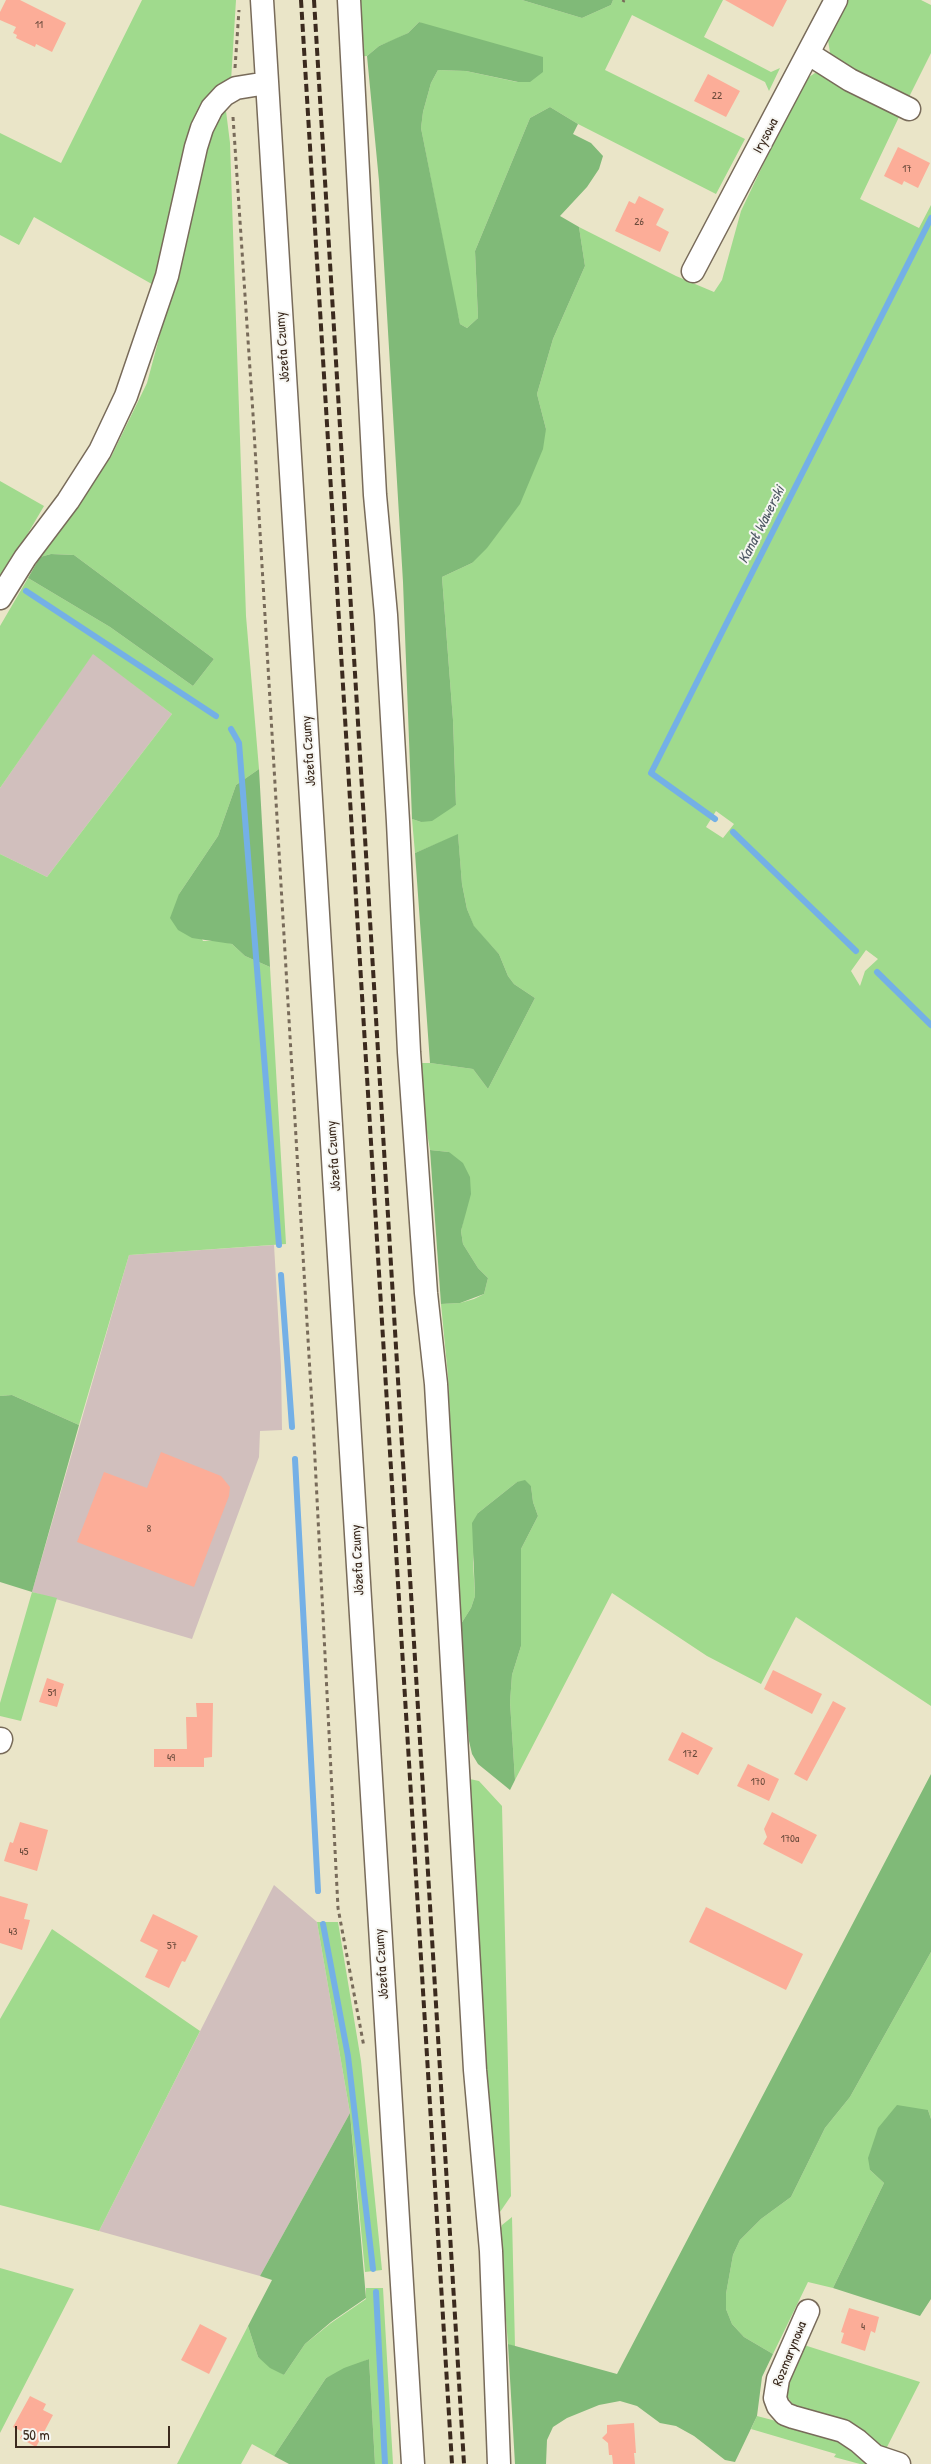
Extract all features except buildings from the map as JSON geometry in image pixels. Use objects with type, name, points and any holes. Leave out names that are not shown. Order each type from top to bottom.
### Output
[{"type":"street","name":"Józefa Czumy","points":[[262,0],[413,2464]]},
{"type":"street","points":[[349,0],[375,495],[386,615],[409,1052],[426,1293],[436,1384],[471,2012],[491,2251],[499,2464]]},
{"type":"street","name":"Irysowa","points":[[694,271],[836,0]]},
{"type":"street","points":[[809,54],[850,80],[909,109]]},
{"type":"street","points":[[0,598],[25,558],[68,501],[100,451],[126,396],[167,276],[202,128],[212,108],[224,95],[236,88],[267,83]]},
{"type":"street","name":"Rozmarynowa","points":[[808,2311],[778,2379],[775,2398],[778,2406],[785,2414],[843,2431],[875,2456],[899,2464]]},
{"type":"path","points":[[239,9],[235,73],[236,88],[233,110],[253,414],[314,1450],[338,1908],[365,2050]]},
{"type":"shaded area","points":[[93,653],[172,714],[47,877],[0,854],[0,788]]},
{"type":"shaded area","points":[[274,1245],[281,1366],[282,1430],[260,1431],[259,1457],[192,1639],[32,1592],[129,1255]]},
{"type":"shaded area","points":[[274,1885],[317,1922],[350,2113],[260,2276],[99,2231]]},
{"type":"green space","points":[[142,0],[236,0],[231,81],[214,92],[157,287],[34,217],[19,245],[0,235],[0,133],[61,163]]},
{"type":"green space","points":[[357,0],[522,0],[582,18],[611,5],[613,0],[723,0],[704,37],[771,72],[780,68],[769,91],[765,82],[632,15],[605,70],[745,139],[716,194],[578,124],[550,107],[530,118],[475,251],[478,318],[467,328],[460,324],[455,303],[421,128],[423,112],[431,83],[438,70],[466,71],[517,82],[530,82],[419,22],[408,33],[379,46],[367,56],[357,57]]},
{"type":"green space","points":[[522,0],[613,0],[611,5],[582,18]]},
{"type":"green space","points":[[847,0],[921,0],[931,5],[931,53],[909,97],[831,59],[828,40]]},
{"type":"green space","points":[[419,22],[543,57],[543,72],[530,82],[518,82],[466,71],[438,70],[431,83],[423,112],[421,128],[460,324],[467,328],[478,318],[475,251],[530,118],[550,107],[578,124],[573,134],[591,143],[603,156],[599,169],[587,187],[560,216],[579,227],[585,266],[553,339],[537,394],[546,429],[543,449],[520,504],[487,548],[472,563],[442,577],[453,720],[456,805],[432,821],[421,822],[412,819],[403,582],[379,181],[367,56],[379,46],[408,33]]},
{"type":"green space","points":[[815,73],[823,74],[899,117],[860,199],[919,228],[931,205],[931,1706],[796,1617],[761,1684],[707,1656],[612,1593],[515,1780],[510,1702],[512,1675],[521,1646],[521,1549],[538,1516],[533,1502],[531,1486],[517,1482],[478,1513],[473,1562],[475,1596],[471,1608],[459,1627],[448,1376],[441,1304],[460,1303],[484,1294],[488,1278],[478,1268],[463,1244],[461,1231],[465,1213],[449,1152],[430,1150],[415,1063],[430,1063],[473,1069],[488,1089],[535,998],[514,984],[508,976],[499,954],[474,927],[467,909],[462,884],[458,835],[415,853],[412,819],[421,822],[456,805],[453,720],[442,577],[472,563],[546,429],[537,394],[553,339],[585,266],[579,227],[676,276],[714,292],[722,280],[741,211],[803,81]],"holes":[[[716,811],[734,824],[723,838],[706,827]],[[866,950],[878,959],[865,971],[860,986],[851,971]]]},
{"type":"green space","points":[[226,111],[230,143],[246,616],[259,769],[236,785],[218,836],[179,894],[203,941],[221,941],[232,944],[245,956],[270,967],[286,1244],[129,1255],[79,1425],[12,1395],[0,1396],[0,854],[47,877],[172,714],[93,654],[0,788],[0,626],[28,578],[110,627],[193,686],[214,659],[74,555],[51,554],[40,557],[111,457],[147,383],[170,297],[197,176],[218,113]]},
{"type":"green space","points":[[0,481],[44,506],[0,581]]},
{"type":"green space","points":[[51,554],[74,555],[214,659],[193,686],[110,627],[28,578],[40,557]]},
{"type":"green space","points":[[259,769],[270,967],[245,956],[232,944],[192,938],[178,930],[170,918],[179,894],[218,836],[236,785]]},
{"type":"green space","points":[[458,834],[462,884],[467,909],[474,926],[499,954],[508,976],[514,984],[535,998],[488,1089],[473,1069],[430,1063],[415,853]]},
{"type":"green space","points":[[430,1150],[449,1152],[463,1163],[470,1177],[471,1194],[461,1231],[463,1244],[478,1268],[488,1278],[484,1294],[460,1303],[441,1304]]},
{"type":"green space","points":[[12,1395],[79,1425],[32,1592],[0,1582],[0,1396]]},
{"type":"green space","points":[[525,1480],[531,1486],[533,1502],[538,1516],[521,1549],[521,1646],[512,1675],[510,1702],[515,1780],[510,1790],[478,1764],[472,1754],[469,1741],[459,1627],[471,1608],[475,1596],[472,1523],[478,1513],[517,1482]]},
{"type":"green space","points":[[32,1592],[57,1598],[21,1721],[0,1716],[0,1703]]},
{"type":"green space","points":[[931,1774],[931,1952],[850,2097],[825,2128],[791,2197],[761,2219],[740,2240],[733,2255],[726,2294],[726,2309],[732,2324],[744,2337],[773,2354],[762,2377],[757,2416],[735,2462],[725,2460],[694,2436],[676,2426],[660,2423],[637,2406],[620,2401],[599,2405],[567,2418],[553,2427],[547,2440],[546,2464],[515,2464],[508,2344],[617,2374]]},
{"type":"green space","points":[[465,1778],[479,1781],[502,1806],[511,2196],[500,2212],[495,2212]]},
{"type":"green space","points":[[317,1922],[338,1922],[361,2061],[382,2270],[365,2272],[350,2113]]},
{"type":"green space","points":[[52,1929],[200,2031],[99,2231],[0,2205],[0,2019]]},
{"type":"green space","points":[[931,1952],[931,2119],[928,2110],[870,2170],[884,2183],[833,2288],[808,2282],[773,2354],[744,2337],[732,2324],[726,2309],[726,2294],[733,2255],[740,2240],[761,2219],[791,2197],[825,2128],[850,2097]]},
{"type":"green space","points":[[897,2105],[928,2110],[931,2119],[931,2299],[920,2316],[833,2288],[884,2183],[870,2170],[868,2158],[878,2128]]},
{"type":"green space","points":[[350,2113],[366,2298],[331,2322],[305,2344],[284,2375],[270,2368],[258,2357],[248,2326],[272,2280],[260,2276]]},
{"type":"green space","points":[[512,2217],[515,2347],[508,2344],[499,2234],[502,2225]]},
{"type":"green space","points":[[0,2268],[74,2289],[0,2433]]},
{"type":"green space","points":[[366,2288],[383,2288],[393,2464],[375,2464],[369,2359],[326,2378],[274,2456],[252,2444],[241,2464],[177,2464],[248,2326],[258,2357],[284,2375],[305,2344],[366,2299]]},
{"type":"green space","points":[[804,2345],[920,2382],[885,2451],[793,2405],[787,2396],[785,2383]]},
{"type":"green space","points":[[369,2359],[375,2464],[289,2464],[274,2456],[326,2378],[344,2368]]},
{"type":"green space","points":[[757,2416],[814,2431],[886,2464],[860,2464],[834,2457],[836,2454],[751,2429]]},
{"type":"waterway","name":"Kanał Wawerski","points":[[715,819],[651,773],[931,218]]},
{"type":"waterway","points":[[26,591],[216,716]]},
{"type":"waterway","points":[[231,729],[239,743],[279,1245]]},
{"type":"waterway","name":"Kanał Wawerski","points":[[733,832],[856,951]]},
{"type":"waterway","name":"Kanał Wawerski","points":[[877,972],[931,1025]]},
{"type":"waterway","points":[[281,1275],[292,1427]]},
{"type":"waterway","points":[[295,1459],[318,1891]]},
{"type":"waterway","points":[[323,1924],[348,2056],[373,2269]]},
{"type":"waterway","points":[[376,2292],[385,2464]]},
{"type":"railway","points":[[301,0],[452,2464]]},
{"type":"railway","points":[[314,0],[464,2464]]}]
